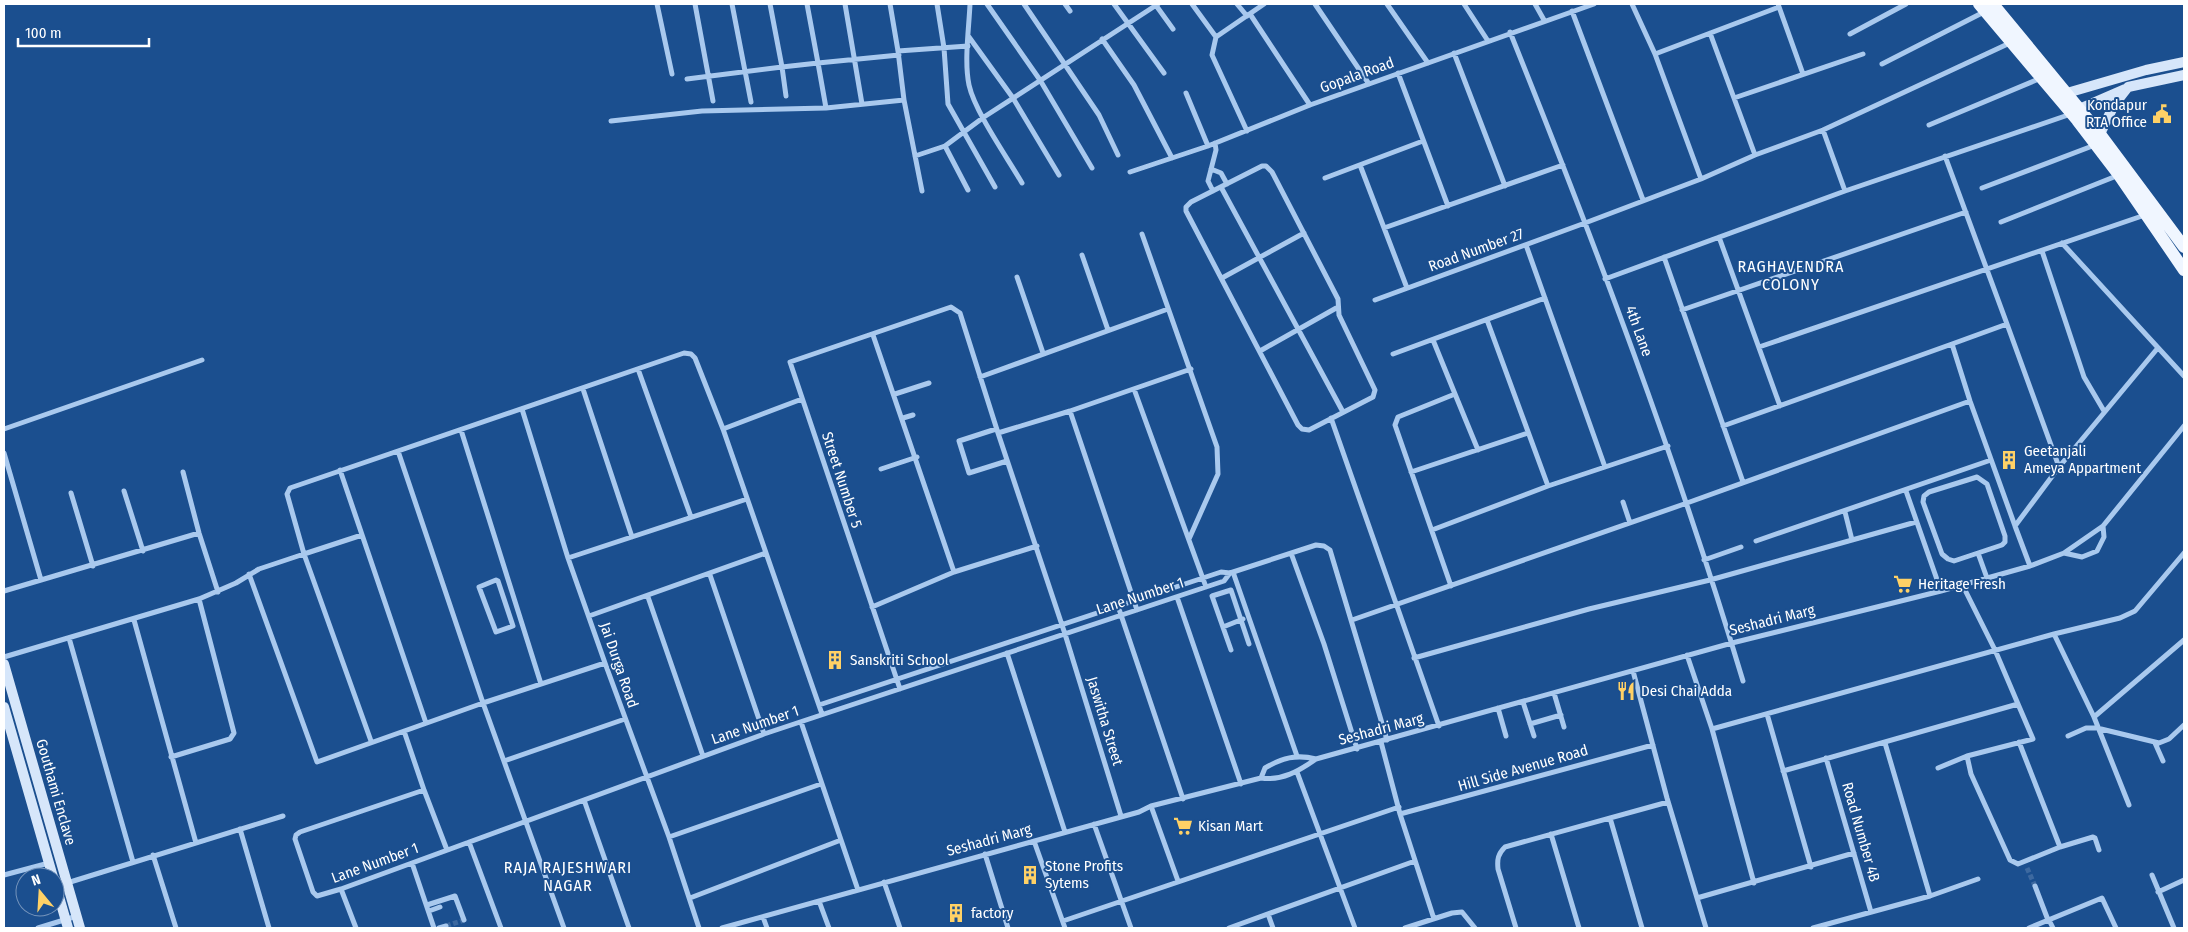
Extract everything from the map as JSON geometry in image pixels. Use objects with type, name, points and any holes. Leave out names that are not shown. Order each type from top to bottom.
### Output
[{"type":"main road","points":[[1986,6],[2041,78],[2075,111],[2180,233],[2184,246]]},
{"type":"main road","points":[[1986,6],[2067,93],[2075,111]]},
{"type":"main road","points":[[2098,140],[2119,175],[2184,270]]},
{"type":"street","points":[[657,4],[672,74]]},
{"type":"street","points":[[695,4],[713,101]]},
{"type":"street","points":[[732,4],[751,102]]},
{"type":"street","points":[[770,4],[786,96]]},
{"type":"street","points":[[807,4],[826,108]]},
{"type":"street","points":[[845,4],[862,104]]},
{"type":"street","points":[[890,4],[899,53],[904,100],[922,191]]},
{"type":"street","points":[[937,4],[944,48],[948,104],[962,132],[995,187]]},
{"type":"street","points":[[970,4],[968,36],[969,83],[984,117],[1022,183]]},
{"type":"street","points":[[987,4],[1040,80],[1092,168]]},
{"type":"street","points":[[1024,4],[1099,115],[1118,155]]},
{"type":"street","points":[[1065,4],[1070,12]]},
{"type":"street","points":[[1114,4],[1164,72]]},
{"type":"street","points":[[916,156],[945,146],[984,117],[1156,4],[1173,29]]},
{"type":"street","points":[[1192,4],[1216,37]]},
{"type":"street","points":[[1237,4],[1248,15],[1310,105]]},
{"type":"street","points":[[1247,132],[1212,55],[1216,37],[1264,4]]},
{"type":"street","points":[[1315,4],[1369,84]]},
{"type":"street","points":[[1387,4],[1428,63]]},
{"type":"street","points":[[1464,4],[1488,41]]},
{"type":"street","points":[[1535,4],[1544,20]]},
{"type":"street","name":"Gopala Road","points":[[1130,172],[1141,170],[1247,132],[1310,105],[1510,32],[1594,4]]},
{"type":"street","points":[[1632,4],[1655,54],[1701,179]]},
{"type":"street","points":[[1850,34],[1906,4]]},
{"type":"street","points":[[1655,54],[1779,5],[1804,74]]},
{"type":"street","points":[[1882,64],[1986,6]]},
{"type":"street","points":[[1572,11],[1643,200]]},
{"type":"street","name":"4th Lane","points":[[1510,32],[1563,165],[1668,446],[1743,681]]},
{"type":"street","points":[[1710,33],[1755,155]]},
{"type":"street","points":[[968,36],[1013,98],[1059,175]]},
{"type":"street","points":[[1102,39],[1134,85],[1172,158]]},
{"type":"street","name":"Road Number 27","points":[[1375,300],[1701,179],[1755,155],[1823,130],[2012,42]]},
{"type":"street","points":[[687,79],[968,46]]},
{"type":"street","points":[[1454,53],[1505,186]]},
{"type":"street","points":[[1734,98],[1864,54]]},
{"type":"street","points":[[2067,93],[2146,70],[2184,62]]},
{"type":"street","points":[[1398,73],[1448,206]]},
{"type":"street","points":[[1605,279],[1845,191],[2075,111],[2128,88],[2184,75]]},
{"type":"street","points":[[1929,125],[2041,78]]},
{"type":"street","points":[[1982,188],[2098,140],[2119,96],[2128,88]]},
{"type":"street","points":[[1186,93],[1208,146]]},
{"type":"street","points":[[611,121],[702,112],[826,108],[904,100]]},
{"type":"street","points":[[1823,130],[1845,191]]},
{"type":"street","points":[[1325,178],[1423,141]]},
{"type":"street","points":[[1213,191],[1208,181],[1215,143]]},
{"type":"street","points":[[945,146],[968,190]]},
{"type":"street","points":[[1946,156],[2059,467]]},
{"type":"street","points":[[1360,165],[1407,288]]},
{"type":"street","points":[[1384,228],[1563,165]]},
{"type":"street","points":[[1266,166],[1272,172],[1338,299],[1339,315],[1375,390],[1373,396],[1308,430],[1300,427],[1186,211],[1186,207],[1191,202],[1221,187],[1256,168],[1266,166]]},
{"type":"street","points":[[1211,169],[1221,173],[1227,184]]},
{"type":"street","points":[[2001,222],[2119,175]]},
{"type":"street","points":[[1221,187],[1343,412]]},
{"type":"street","points":[[1682,310],[1966,212]]},
{"type":"street","points":[[1759,347],[2145,214]]},
{"type":"street","points":[[1222,278],[1304,233]]},
{"type":"street","points":[[1142,234],[1217,447],[1218,474],[1189,539]]},
{"type":"street","points":[[1719,237],[1780,406]]},
{"type":"street","points":[[2062,243],[2184,376]]},
{"type":"street","points":[[1526,245],[1605,467]]},
{"type":"street","points":[[2042,250],[2084,377],[2104,411]]},
{"type":"street","points":[[1082,255],[1108,330]]},
{"type":"street","points":[[1664,257],[1743,482]]},
{"type":"street","points":[[1017,277],[1043,353]]},
{"type":"street","points":[[1392,354],[1545,298]]},
{"type":"street","name":"Jaswitha Street","points":[[874,335],[947,307],[956,308],[960,313],[997,431],[1062,624],[1121,816]]},
{"type":"street","points":[[1260,351],[1338,307]]},
{"type":"street","points":[[980,377],[1168,308]]},
{"type":"street","points":[[1487,320],[1548,486]]},
{"type":"street","points":[[1723,426],[2007,324]]},
{"type":"street","points":[[874,335],[917,457],[954,572]]},
{"type":"street","name":"Street Number 5","points":[[874,335],[790,362],[900,689]]},
{"type":"street","points":[[1433,340],[1478,450]]},
{"type":"street","points":[[1952,344],[1970,401],[2030,566]]},
{"type":"street","points":[[2015,526],[2059,467],[2157,348]]},
{"type":"street","points":[[372,741],[304,554],[287,494],[290,488],[684,353],[691,354],[695,358],[723,429],[822,714]]},
{"type":"street","points":[[4,430],[202,360]]},
{"type":"street","points":[[638,369],[691,517]]},
{"type":"street","points":[[1007,461],[970,473],[959,442],[1070,411],[1190,369]]},
{"type":"street","points":[[894,394],[908,392],[929,383]]},
{"type":"street","points":[[583,389],[632,537]]},
{"type":"street","points":[[1134,389],[1206,587]]},
{"type":"street","points":[[1451,586],[1395,425],[1395,420],[1398,417],[1455,394]]},
{"type":"street","points":[[723,429],[802,399]]},
{"type":"street","points":[[1352,620],[1687,503],[1970,401]]},
{"type":"street","name":"Jai Durga Road","points":[[522,409],[568,558],[646,777],[670,837],[699,928]]},
{"type":"street","points":[[1070,411],[1137,610]]},
{"type":"street","points":[[903,418],[913,415]]},
{"type":"street","points":[[1331,418],[1439,726]]},
{"type":"street","name":"Seshadri Marg","points":[[722,928],[1152,806],[1261,778],[1271,779],[1297,772],[1316,759],[1358,749],[1732,643],[2030,566],[2064,553],[2103,526],[2184,426]]},
{"type":"street","points":[[461,430],[541,684]]},
{"type":"street","points":[[1411,472],[1528,433]]},
{"type":"street","points":[[1432,530],[1548,486],[1668,446]]},
{"type":"street","points":[[398,451],[483,703],[564,928]]},
{"type":"street","points":[[4,453],[41,580]]},
{"type":"street","points":[[880,469],[917,457]]},
{"type":"street","points":[[1756,541],[1906,491],[1991,460]]},
{"type":"street","points":[[340,470],[426,723]]},
{"type":"street","points":[[183,472],[199,533],[218,592]]},
{"type":"street","points":[[1977,477],[1987,484],[2005,542],[2002,545],[1978,553],[1954,561],[1942,554],[1923,502],[1924,496],[1929,492],[1977,477]]},
{"type":"street","points":[[124,491],[143,551]]},
{"type":"street","points":[[1906,491],[1941,590]]},
{"type":"street","points":[[71,493],[93,566]]},
{"type":"street","points":[[568,558],[747,498]]},
{"type":"street","points":[[1623,502],[1630,523]]},
{"type":"street","points":[[1844,512],[1852,540]]},
{"type":"street","points":[[1414,658],[1590,609],[1710,580],[1916,522]]},
{"type":"street","points":[[2064,553],[2082,557],[2097,551],[2104,537],[2103,526]]},
{"type":"street","points":[[4,592],[199,533]]},
{"type":"street","points":[[4,657],[134,620],[199,599],[218,592],[259,569],[362,535]]},
{"type":"street","points":[[819,705],[1202,578],[1221,572],[1231,573],[1316,545],[1324,546],[1330,550],[1388,740]]},
{"type":"street","points":[[872,607],[954,572],[1037,546]]},
{"type":"street","points":[[1704,560],[1741,547]]},
{"type":"street","points":[[1292,553],[1358,749]]},
{"type":"street","points":[[1978,553],[1987,578]]},
{"type":"street","points":[[1712,729],[1995,650],[2120,618],[2135,611],[2184,553]]},
{"type":"street","points":[[589,616],[648,597],[766,554]]},
{"type":"street","points":[[1231,573],[1249,617],[1297,756]]},
{"type":"street","name":"Lane Number 1","points":[[424,790],[300,832],[296,835],[295,840],[310,883],[317,896],[341,889],[764,734],[1224,581],[1231,573]]},
{"type":"street","points":[[250,574],[316,762],[372,741],[605,663]]},
{"type":"street","points":[[710,575],[764,734]]},
{"type":"street","points":[[496,580],[501,588],[512,628],[495,632],[479,587],[496,580]]},
{"type":"street","points":[[1938,768],[1967,756],[2034,737],[1995,650],[1962,584]]},
{"type":"street","points":[[501,588],[510,586]]},
{"type":"street","points":[[1230,650],[1212,596],[1214,594],[1231,589],[1249,644]]},
{"type":"street","points":[[648,597],[703,756]]},
{"type":"street","points":[[1177,597],[1241,784]]},
{"type":"street","points":[[171,757],[230,739],[234,733],[199,599]]},
{"type":"street","points":[[506,603],[514,600]]},
{"type":"street","points":[[1118,606],[1183,799]]},
{"type":"street","points":[[510,618],[519,615]]},
{"type":"street","points":[[1223,627],[1249,617]]},
{"type":"street","points":[[134,620],[196,842]]},
{"type":"street","points":[[2054,634],[2094,717],[2129,805]]},
{"type":"street","points":[[68,638],[132,862]]},
{"type":"street","points":[[2094,717],[2184,640]]},
{"type":"street","points":[[1007,653],[1065,832]]},
{"type":"street","points":[[1688,656],[1712,729],[1754,883]]},
{"type":"street","name":"Gouthami Enclave","points":[[4,664],[80,928]]},
{"type":"street","points":[[1633,671],[1668,802],[1706,928]]},
{"type":"street","points":[[1554,693],[1564,727]]},
{"type":"street","points":[[1523,702],[1534,736]]},
{"type":"street","points":[[1783,771],[2018,704]]},
{"type":"street","points":[[1498,708],[1506,736]]},
{"type":"street","name":"Gouthami Enclave","points":[[4,711],[50,867]]},
{"type":"street","points":[[1767,714],[1811,867]]},
{"type":"street","points":[[1530,724],[1560,715]]},
{"type":"street","points":[[504,761],[625,719]]},
{"type":"street","points":[[801,722],[858,890]]},
{"type":"street","points":[[2068,736],[2098,728],[2155,743],[2168,739],[2184,725]]},
{"type":"street","points":[[404,731],[447,850]]},
{"type":"street","points":[[1381,742],[1400,814],[1434,919]]},
{"type":"street","points":[[2019,742],[2060,847]]},
{"type":"street","points":[[1885,743],[1930,896]]},
{"type":"street","points":[[2155,743],[2163,761]]},
{"type":"street","name":"Hill Side Avenue Road","points":[[1400,814],[1653,745]]},
{"type":"street","name":"Seshadri Marg","points":[[1261,778],[1265,768],[1297,756],[1316,759]]},
{"type":"street","points":[[1967,756],[1971,774],[2010,860],[2018,864],[2060,847],[2093,837],[2099,850]]},
{"type":"street","name":"Road Number 4B","points":[[1826,758],[1871,912]]},
{"type":"street","points":[[1297,772],[1355,928]]},
{"type":"street","points":[[670,837],[821,784]]},
{"type":"street","points":[[584,800],[629,928]]},
{"type":"street","points":[[1516,928],[1498,869],[1497,859],[1500,852],[1506,847],[1668,802]]},
{"type":"street","points":[[1152,806],[1178,881]]},
{"type":"street","points":[[1063,922],[1178,881],[1322,835],[1399,807]]},
{"type":"street","points":[[67,883],[283,816]]},
{"type":"street","points":[[1610,818],[1642,928]]},
{"type":"street","points":[[1094,824],[1131,928]]},
{"type":"street","points":[[240,829],[269,928]]},
{"type":"street","points":[[1551,834],[1579,928]]},
{"type":"street","points":[[690,898],[840,840]]},
{"type":"street","points":[[1034,841],[1065,928]]},
{"type":"street","points":[[469,842],[501,928]]},
{"type":"street","points":[[1697,898],[1811,867],[1854,853]]},
{"type":"street","points":[[985,854],[1008,928]]},
{"type":"street","points":[[153,856],[176,928]]},
{"type":"street","points":[[1229,928],[1415,861]]},
{"type":"street","points":[[2024,861],[2027,868]]},
{"type":"street","points":[[4,875],[49,863]]},
{"type":"street","points":[[412,863],[434,928]]},
{"type":"street","points":[[2152,875],[2174,928]]},
{"type":"street","points":[[1813,928],[1930,896],[1978,880]]},
{"type":"street","points":[[2158,892],[2184,880]]},
{"type":"street","points":[[884,882],[900,928]]},
{"type":"street","points":[[2035,886],[2053,928]]},
{"type":"street","points":[[341,889],[356,928]]},
{"type":"street","points":[[428,908],[456,897],[464,920]]},
{"type":"street","points":[[2029,928],[2102,898],[2116,928]]},
{"type":"street","points":[[819,902],[828,928]]},
{"type":"street","points":[[428,908],[440,908]]},
{"type":"street","points":[[1405,928],[1419,926],[1452,913],[1462,912],[1475,928]]},
{"type":"street","points":[[1268,914],[1273,928]]},
{"type":"street","points":[[38,928],[67,924],[77,916]]},
{"type":"street","points":[[763,916],[767,928]]},
{"type":"street","points":[[439,928],[446,926]]},
{"type":"tunnel","points":[[2027,868],[2035,886]]},
{"type":"tunnel","points":[[446,926],[464,920]]},
{"type":"place","name":"Kondapur RTA Office","points":[[2162,114]]},
{"type":"place","name":"Geetanjali Ameya Appartment","points":[[2009,460]]},
{"type":"place","name":"Heritage Fresh","points":[[1903,584]]},
{"type":"place","name":"Sanskriti School","points":[[835,660]]},
{"type":"place","name":"Desi Chai Adda","points":[[1626,691]]},
{"type":"place","name":"Kisan Mart","points":[[1183,826]]},
{"type":"place","name":"Stone Profits Sytems","points":[[1030,875]]},
{"type":"place","name":"factory","points":[[956,913]]},
{"type":"district","name":"RAGHAVENDRA COLONY","points":[[1791,275]]},
{"type":"district","name":"RAJA RAJESHWARI NAGAR","points":[[568,876]]}]
